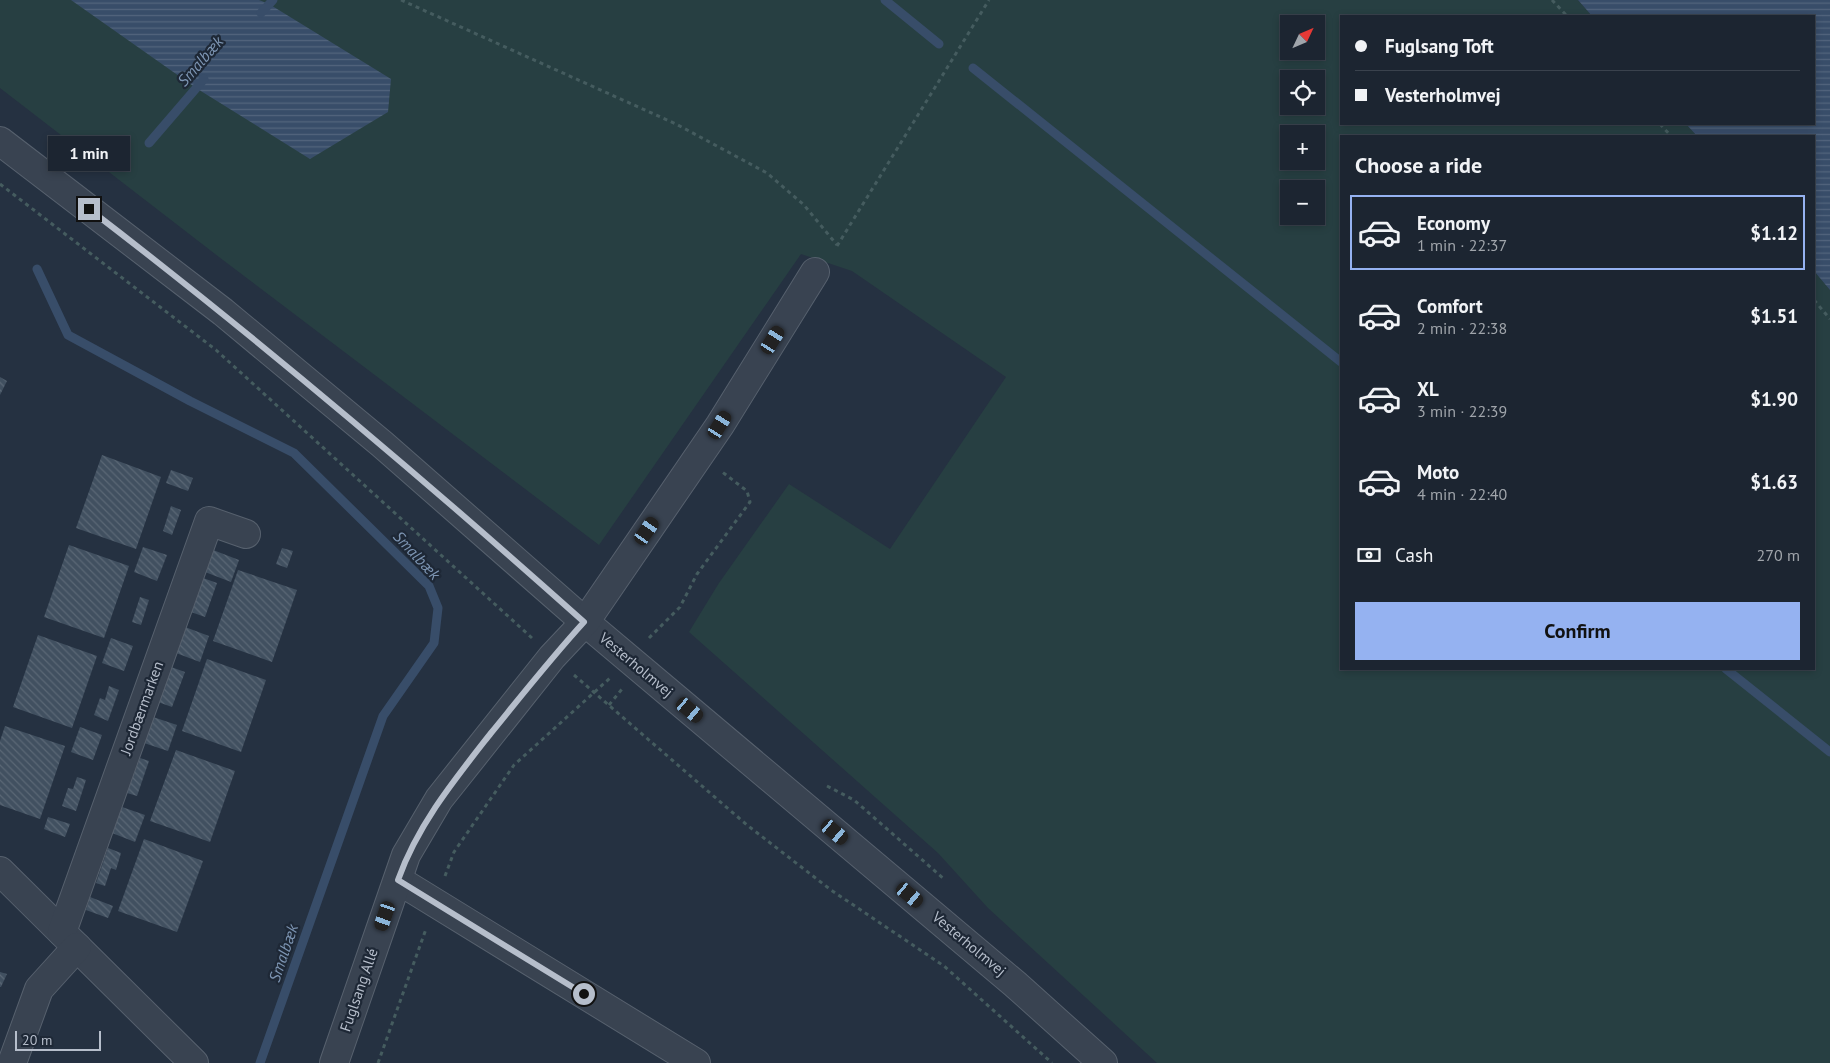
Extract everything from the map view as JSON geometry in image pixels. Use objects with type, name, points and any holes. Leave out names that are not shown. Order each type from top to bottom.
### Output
[{"type":"street","name":"Vesterholmvej","points":[[0,140],[223,312],[386,447],[584,622],[1015,984],[1103,1063]]},
{"type":"street","name":"Fuglsang Allé","points":[[334,1063],[406,856],[439,799],[552,656],[584,622],[700,455],[815,272]]},
{"type":"street","name":"Jordbærmarken","points":[[12,1063],[38,989],[70,940],[209,521],[246,534]]},
{"type":"street","points":[[0,871],[194,1063]]},
{"type":"street","points":[[398,880],[696,1063]]},
{"type":"path","points":[[401,0],[676,124],[767,173],[804,205],[837,245]]},
{"type":"path","points":[[852,224],[989,0]]},
{"type":"path","points":[[1552,0],[1566,15]]},
{"type":"path","points":[[1661,125],[1670,135]]},
{"type":"path","points":[[0,184],[216,350],[552,656],[747,825],[831,890],[944,966],[1052,1063]]},
{"type":"path","points":[[1815,301],[1830,319]]},
{"type":"path","points":[[378,1063],[454,852],[514,765],[595,694],[680,607],[697,574],[750,502],[747,491],[700,455]]},
{"type":"green space","points":[[0,0],[1578,0],[1591,15],[1340,15],[1340,125],[1687,125],[1696,135],[1340,135],[1340,670],[1815,670],[1815,272],[1830,290],[1830,1063],[1157,1063],[988,908],[938,853],[689,632],[719,583],[789,484],[890,549],[1006,377],[852,271],[801,254],[599,545],[219,257],[0,88]]},
{"type":"water","points":[[71,0],[259,0],[269,4],[391,79],[388,112],[310,159],[196,88]]},
{"type":"water","points":[[1578,0],[1830,0],[1830,290],[1815,272],[1815,135],[1696,135],[1687,125],[1815,125],[1815,15],[1591,15]]},
{"type":"building","points":[[0,377],[7,381],[0,395]]},
{"type":"building","points":[[102,455],[161,477],[136,549],[76,528]]},
{"type":"building","points":[[171,470],[193,478],[188,491],[166,483]]},
{"type":"building","points":[[171,506],[181,510],[172,535],[163,531]]},
{"type":"building","points":[[69,545],[129,566],[104,638],[44,617]]},
{"type":"building","points":[[143,547],[167,555],[157,581],[134,572]]},
{"type":"building","points":[[282,548],[293,551],[287,568],[276,564]]},
{"type":"building","points":[[213,550],[239,560],[231,582],[205,572]]},
{"type":"building","points":[[238,570],[297,590],[272,662],[213,641]]},
{"type":"building","points":[[203,578],[217,583],[205,617],[191,612]]},
{"type":"building","points":[[140,597],[149,600],[141,625],[132,622]]},
{"type":"building","points":[[185,627],[209,636],[200,662],[176,653]]},
{"type":"building","points":[[38,635],[97,656],[72,728],[13,707]]},
{"type":"building","points":[[111,638],[133,646],[124,671],[102,663]]},
{"type":"building","points":[[207,659],[266,680],[241,752],[182,731]]},
{"type":"building","points":[[171,667],[185,672],[172,707],[158,702]]},
{"type":"building","points":[[109,686],[119,690],[108,721],[94,715],[100,698],[105,700]]},
{"type":"building","points":[[153,717],[177,725],[168,751],[144,743]]},
{"type":"building","points":[[5,726],[65,746],[40,819],[0,805],[0,741]]},
{"type":"building","points":[[80,727],[102,735],[93,760],[71,752]]},
{"type":"building","points":[[176,750],[235,771],[210,842],[150,821]]},
{"type":"building","points":[[140,758],[149,761],[137,796],[127,793]]},
{"type":"building","points":[[77,777],[86,780],[76,811],[62,806],[68,788],[73,789]]},
{"type":"building","points":[[122,807],[145,815],[135,842],[112,833]]},
{"type":"building","points":[[48,817],[70,824],[65,837],[44,829]]},
{"type":"building","points":[[144,839],[203,861],[177,932],[118,911]]},
{"type":"building","points":[[108,848],[121,853],[116,870],[111,868],[105,886],[96,883]]},
{"type":"building","points":[[90,897],[113,906],[108,918],[86,910]]},
{"type":"building","points":[[0,972],[7,974],[1,987],[0,987]]},
{"type":"waterway","name":"Smalbæk","points":[[261,13],[273,0]]},
{"type":"waterway","points":[[885,0],[939,44]]},
{"type":"waterway","points":[[973,68],[1340,361]]},
{"type":"waterway","name":"Smalbæk","points":[[149,143],[204,79]]},
{"type":"waterway","name":"Smalbæk","points":[[37,269],[68,335],[190,401],[294,453],[429,586],[438,608],[434,643],[383,716],[260,1063]]},
{"type":"waterway","points":[[1727,670],[1830,752]]},
{"type":"route","points":[[89,209],[223,312],[382,444],[584,622],[552,656],[439,799],[406,856],[398,880],[584,994]]}]
